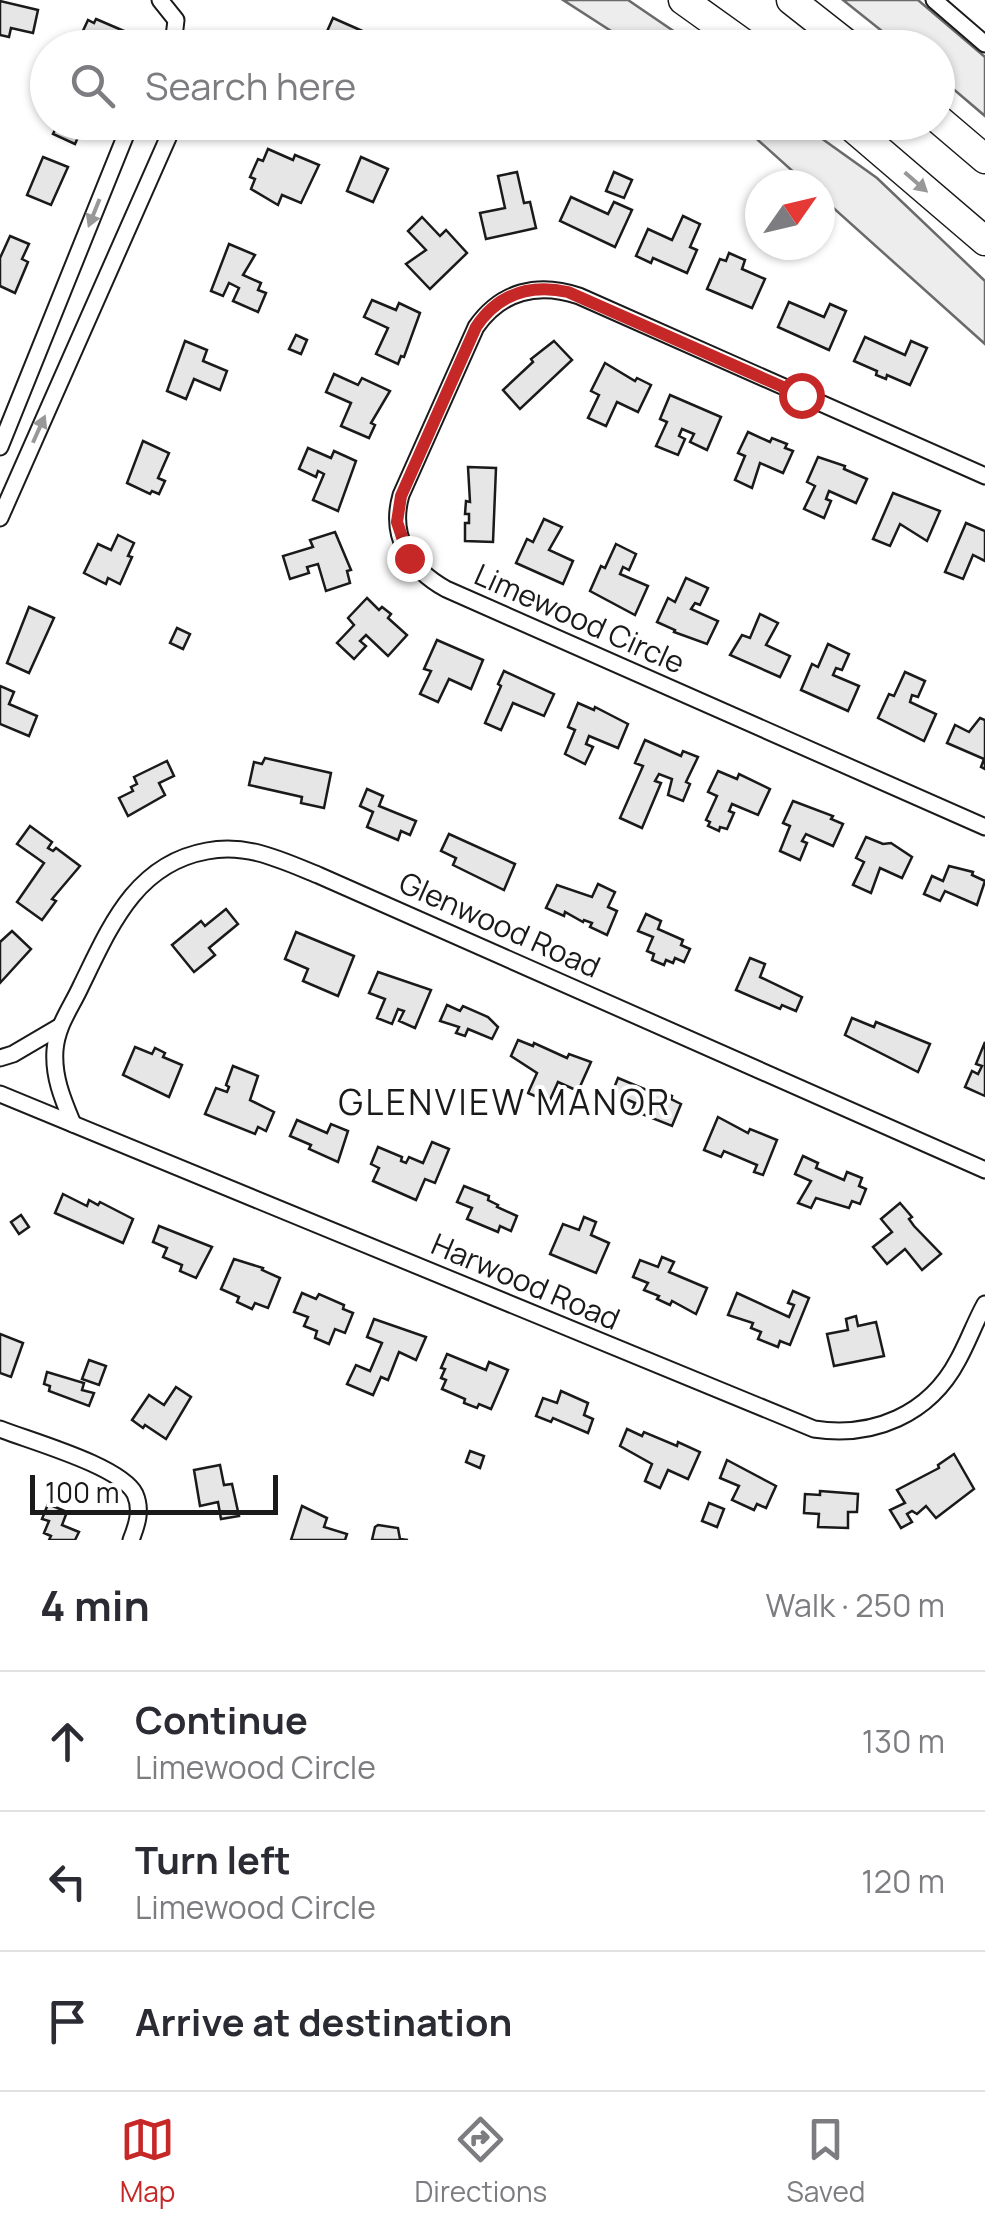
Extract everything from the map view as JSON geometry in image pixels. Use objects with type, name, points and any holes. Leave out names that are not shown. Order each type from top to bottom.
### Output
[{"type":"highway","points":[[683,0],[725,30]]},
{"type":"highway","points":[[791,0],[829,30]]},
{"type":"highway","points":[[955,133],[985,159]]},
{"type":"highway","points":[[867,140],[985,241]]},
{"type":"street","points":[[160,0],[176,20],[173,30]]},
{"type":"street","points":[[934,0],[985,44]]},
{"type":"street","points":[[0,447],[124,140]]},
{"type":"street","points":[[0,518],[167,140]]},
{"type":"street","name":"Limewood Circle","points":[[985,476],[580,296],[533,289],[502,300],[485,313],[476,327],[401,496],[397,522],[404,548],[416,567],[446,589],[985,827]]},
{"type":"street","name":"Glenwood Road","points":[[73,1124],[56,1076],[59,1027],[112,923],[139,886],[162,868],[190,855],[219,849],[249,850],[453,932],[985,1170]]},
{"type":"street","points":[[0,1058],[59,1027]]},
{"type":"street","name":"Harwood Road","points":[[0,1094],[814,1428],[850,1432],[874,1428],[901,1418],[922,1404],[943,1384],[985,1304]]},
{"type":"street","points":[[0,1429],[108,1472],[128,1484],[139,1513],[132,1540]]},
{"type":"shaded area","points":[[563,0],[628,0],[672,30],[610,30]]},
{"type":"shaded area","points":[[843,0],[918,0],[953,30],[881,30]]},
{"type":"shaded area","points":[[955,31],[985,57],[985,116],[955,90]]},
{"type":"shaded area","points":[[758,140],[824,140],[877,178],[985,281],[985,344],[835,209],[835,170],[791,170]]},
{"type":"building","points":[[0,1],[38,10],[34,30],[11,28],[9,37],[0,35]]},
{"type":"building","points":[[333,18],[360,30],[328,30]]},
{"type":"building","points":[[96,19],[122,30],[83,30],[88,20],[94,23]]},
{"type":"building","points":[[268,149],[293,160],[295,155],[319,165],[301,203],[282,195],[278,205],[251,189],[255,179],[250,177],[258,159],[263,161]]},
{"type":"building","points":[[43,157],[68,167],[51,205],[27,195]]},
{"type":"building","points":[[361,157],[388,169],[373,202],[347,191]]},
{"type":"building","points":[[517,172],[524,203],[530,202],[536,228],[486,239],[480,213],[505,208],[498,176]]},
{"type":"building","points":[[614,172],[632,180],[624,198],[606,191]]},
{"type":"building","points":[[571,197],[608,214],[614,202],[632,210],[615,247],[560,221]]},
{"type":"building","points":[[683,216],[700,224],[690,247],[697,250],[687,273],[653,258],[651,263],[636,256],[648,229],[672,240]]},
{"type":"building","points":[[422,217],[440,236],[446,230],[467,253],[430,289],[406,264],[426,250],[408,231]]},
{"type":"building","points":[[10,236],[29,244],[22,259],[28,262],[15,293],[0,286],[0,258]]},
{"type":"building","points":[[229,244],[255,255],[243,275],[261,283],[258,290],[266,293],[258,312],[233,301],[239,288],[229,283],[223,296],[211,291]]},
{"type":"building","points":[[729,253],[745,260],[742,269],[765,279],[752,308],[707,289],[720,259],[726,261]]},
{"type":"building","points":[[372,300],[396,310],[399,303],[420,313],[398,364],[376,354],[388,328],[364,317]]},
{"type":"building","points":[[789,302],[824,317],[830,304],[846,311],[829,350],[778,327]]},
{"type":"building","points":[[296,335],[307,340],[301,354],[289,349]]},
{"type":"building","points":[[865,337],[905,355],[911,341],[927,348],[910,385],[887,375],[886,379],[876,375],[877,371],[854,361]]},
{"type":"building","points":[[185,341],[207,350],[203,361],[227,371],[220,390],[194,379],[186,399],[167,391]]},
{"type":"building","points":[[554,341],[572,360],[520,409],[503,390]]},
{"type":"building","points":[[605,363],[635,381],[637,378],[651,385],[638,412],[617,402],[606,426],[588,418],[599,395],[591,391]]},
{"type":"building","points":[[334,374],[358,385],[362,378],[390,391],[371,423],[375,425],[369,438],[341,426],[351,403],[326,392]]},
{"type":"building","points":[[670,395],[721,417],[707,450],[690,442],[694,434],[682,429],[679,436],[685,439],[678,455],[656,446],[667,422],[660,419]]},
{"type":"building","points":[[748,432],[770,442],[772,438],[787,444],[785,448],[793,451],[783,473],[760,463],[752,488],[735,480],[745,456],[738,453]]},
{"type":"building","points":[[143,441],[169,453],[158,478],[165,481],[159,494],[127,483]]},
{"type":"building","points":[[308,448],[331,458],[334,451],[356,461],[338,511],[313,500],[324,474],[318,471],[316,477],[299,469]]},
{"type":"building","points":[[818,457],[867,479],[856,503],[829,491],[826,499],[831,501],[824,518],[804,509],[815,486],[807,482]]},
{"type":"building","points":[[468,467],[496,468],[493,542],[465,541],[465,523],[469,523],[466,501],[470,502]]},
{"type":"building","points":[[893,493],[940,511],[927,541],[900,524],[890,546],[873,539]]},
{"type":"building","points":[[544,519],[562,527],[549,550],[573,561],[563,584],[516,563],[527,539],[533,542]]},
{"type":"building","points":[[966,523],[985,531],[985,561],[973,555],[963,579],[945,572]]},
{"type":"building","points":[[335,532],[351,570],[347,571],[350,583],[326,591],[318,564],[307,567],[309,573],[290,579],[283,556],[313,547],[310,540]]},
{"type":"building","points":[[118,535],[134,543],[120,584],[108,578],[106,584],[84,573],[98,544],[111,550]]},
{"type":"building","points":[[616,544],[636,554],[629,570],[623,567],[620,574],[648,586],[635,615],[590,591]]},
{"type":"building","points":[[686,578],[708,588],[700,605],[695,603],[691,609],[718,621],[707,644],[657,622],[668,598],[675,602]]},
{"type":"building","points":[[367,598],[379,610],[382,607],[391,614],[388,618],[407,635],[388,656],[366,635],[360,641],[366,646],[354,659],[337,643],[354,625],[348,618]]},
{"type":"building","points":[[29,607],[54,618],[29,673],[7,663]]},
{"type":"building","points":[[760,614],[778,623],[766,645],[790,656],[780,677],[730,655],[742,635],[750,638]]},
{"type":"building","points":[[177,628],[190,634],[183,649],[170,643]]},
{"type":"building","points":[[437,640],[483,660],[471,689],[449,679],[438,702],[420,694],[431,671],[424,669]]},
{"type":"building","points":[[828,644],[849,654],[842,670],[836,668],[833,675],[859,686],[848,711],[801,690],[812,664],[818,667]]},
{"type":"building","points":[[504,671],[554,694],[544,716],[513,703],[501,730],[485,723]]},
{"type":"building","points":[[905,672],[925,681],[918,697],[912,695],[910,702],[936,714],[924,741],[878,718]]},
{"type":"building","points":[[0,686],[14,692],[9,704],[37,716],[29,736],[0,724]]},
{"type":"building","points":[[578,703],[628,724],[618,748],[589,736],[586,744],[593,747],[585,764],[565,754],[575,730],[568,727]]},
{"type":"building","points":[[980,718],[985,720],[985,769],[981,767],[984,759],[947,743],[955,725],[969,732]]},
{"type":"building","points":[[645,740],[681,756],[683,751],[698,757],[686,782],[690,784],[683,801],[668,795],[672,779],[659,774],[655,781],[661,783],[642,828],[620,818],[643,766],[635,763]]},
{"type":"building","points":[[265,758],[331,773],[324,808],[301,803],[302,797],[249,785],[254,762],[262,764]]},
{"type":"building","points":[[167,761],[174,776],[159,783],[165,795],[128,816],[119,798],[133,791],[131,787],[137,784],[134,777]]},
{"type":"building","points":[[718,771],[737,779],[739,774],[770,789],[758,815],[732,804],[729,811],[734,813],[727,829],[720,827],[719,831],[708,826],[710,822],[706,820],[717,796],[708,792]]},
{"type":"building","points":[[367,789],[383,796],[379,806],[416,821],[410,835],[401,831],[398,840],[367,827],[373,812],[360,806]]},
{"type":"building","points":[[793,801],[833,816],[831,819],[843,824],[833,846],[806,834],[800,860],[780,851],[790,826],[783,823]]},
{"type":"building","points":[[30,826],[52,842],[48,848],[56,848],[80,866],[52,899],[56,901],[42,920],[17,902],[44,863],[17,844]]},
{"type":"building","points":[[449,834],[515,864],[504,890],[453,865],[456,858],[441,851]]},
{"type":"building","points":[[866,837],[891,843],[912,857],[902,878],[880,868],[871,893],[853,885],[864,862],[856,858]]},
{"type":"building","points":[[949,866],[973,872],[985,881],[977,905],[945,891],[940,901],[924,894],[932,876],[943,881]]},
{"type":"building","points":[[598,884],[615,892],[608,907],[617,911],[607,935],[590,927],[592,923],[546,908],[557,885],[592,897]]},
{"type":"building","points":[[226,909],[238,924],[209,948],[215,955],[194,972],[172,945],[201,921],[205,926]]},
{"type":"building","points":[[646,914],[661,921],[658,929],[683,940],[681,945],[690,949],[684,962],[675,958],[673,963],[666,960],[664,965],[652,960],[654,954],[647,951],[653,937],[638,931]]},
{"type":"building","points":[[12,931],[31,949],[0,983],[0,942]]},
{"type":"building","points":[[296,932],[354,956],[338,996],[303,981],[308,969],[285,959]]},
{"type":"building","points":[[750,958],[765,964],[760,977],[802,997],[796,1011],[782,1005],[780,1009],[736,990]]},
{"type":"building","points":[[378,972],[431,990],[415,1028],[399,1021],[404,1011],[398,1009],[392,1024],[377,1018],[385,999],[369,993]]},
{"type":"building","points":[[447,1005],[460,1011],[463,1006],[488,1017],[498,1027],[492,1039],[468,1029],[465,1036],[456,1033],[459,1027],[440,1021]]},
{"type":"building","points":[[852,1018],[874,1027],[876,1022],[930,1044],[918,1072],[845,1035]]},
{"type":"building","points":[[518,1040],[567,1058],[569,1054],[591,1062],[578,1091],[558,1082],[549,1102],[528,1093],[537,1073],[511,1056]]},
{"type":"building","points":[[985,1042],[985,1096],[965,1087],[972,1071],[978,1074],[982,1066],[976,1064]]},
{"type":"building","points":[[135,1047],[152,1054],[155,1048],[165,1053],[163,1057],[182,1065],[169,1097],[123,1075]]},
{"type":"building","points":[[233,1066],[258,1076],[250,1100],[274,1112],[266,1131],[258,1127],[255,1134],[205,1114],[216,1088],[227,1092]]},
{"type":"building","points":[[618,1078],[649,1091],[651,1087],[681,1104],[672,1126],[632,1110],[635,1103],[612,1093]]},
{"type":"building","points":[[718,1117],[748,1133],[750,1129],[777,1140],[763,1175],[754,1172],[757,1165],[724,1151],[721,1157],[704,1150]]},
{"type":"building","points":[[297,1120],[327,1133],[331,1124],[348,1131],[338,1162],[290,1136]]},
{"type":"building","points":[[432,1142],[449,1149],[435,1183],[425,1179],[416,1200],[373,1181],[379,1168],[371,1164],[378,1147],[402,1157],[401,1161],[406,1163],[409,1157],[423,1163]]},
{"type":"building","points":[[803,1156],[818,1163],[816,1168],[844,1180],[847,1172],[862,1178],[859,1186],[866,1189],[860,1204],[852,1201],[849,1208],[816,1198],[811,1208],[798,1203],[811,1181],[795,1174]]},
{"type":"building","points":[[464,1186],[489,1196],[488,1200],[497,1207],[517,1216],[511,1231],[500,1226],[498,1232],[467,1219],[472,1208],[457,1202]]},
{"type":"building","points":[[63,1194],[87,1206],[89,1200],[98,1205],[100,1202],[133,1219],[123,1243],[55,1213]]},
{"type":"building","points":[[900,1203],[914,1226],[941,1254],[922,1270],[905,1249],[887,1264],[873,1247],[892,1232],[881,1219]]},
{"type":"building","points":[[21,1215],[29,1227],[19,1234],[11,1222]]},
{"type":"building","points":[[584,1217],[596,1222],[591,1235],[609,1243],[596,1273],[550,1254],[563,1224],[579,1230]]},
{"type":"building","points":[[159,1226],[212,1247],[196,1278],[180,1271],[182,1265],[163,1257],[167,1248],[153,1242]]},
{"type":"building","points":[[662,1257],[674,1262],[669,1272],[707,1288],[696,1314],[672,1301],[670,1305],[657,1299],[659,1296],[644,1290],[648,1283],[633,1277],[640,1260],[658,1267]]},
{"type":"building","points":[[234,1259],[280,1278],[268,1308],[255,1303],[252,1309],[237,1302],[239,1297],[221,1289]]},
{"type":"building","points":[[793,1291],[809,1298],[790,1345],[780,1341],[778,1347],[758,1339],[761,1332],[751,1328],[753,1323],[728,1315],[737,1293],[789,1317],[794,1305],[788,1303]]},
{"type":"building","points":[[302,1293],[316,1299],[319,1294],[353,1313],[345,1333],[335,1329],[329,1344],[315,1338],[317,1331],[304,1326],[308,1317],[294,1312]]},
{"type":"building","points":[[856,1316],[858,1326],[876,1322],[884,1356],[834,1366],[827,1334],[848,1330],[846,1319]]},
{"type":"building","points":[[374,1319],[426,1337],[416,1360],[399,1352],[388,1380],[381,1377],[373,1395],[347,1384],[356,1365],[370,1371],[382,1343],[367,1337]]},
{"type":"building","points":[[0,1334],[23,1343],[11,1377],[0,1373]]},
{"type":"building","points":[[447,1354],[486,1370],[489,1362],[508,1370],[491,1409],[464,1403],[465,1399],[442,1389],[446,1380],[441,1378],[445,1369],[441,1368]]},
{"type":"building","points":[[89,1360],[106,1366],[99,1385],[82,1379]]},
{"type":"building","points":[[47,1372],[84,1383],[82,1390],[94,1393],[89,1406],[49,1391],[50,1386],[44,1384]]},
{"type":"building","points":[[176,1387],[191,1397],[166,1439],[132,1420],[149,1395],[164,1405]]},
{"type":"building","points":[[561,1391],[588,1403],[584,1415],[593,1419],[588,1433],[553,1418],[551,1422],[536,1416],[543,1398],[557,1403]]},
{"type":"building","points":[[627,1429],[700,1452],[688,1479],[668,1470],[660,1488],[645,1481],[652,1464],[620,1446]]},
{"type":"building","points":[[470,1451],[484,1456],[480,1468],[466,1462]]},
{"type":"building","points":[[954,1454],[974,1489],[936,1518],[926,1506],[917,1514],[912,1511],[907,1514],[912,1522],[901,1528],[890,1510],[905,1503],[897,1490],[939,1468]]},
{"type":"building","points":[[727,1460],[776,1486],[766,1508],[757,1504],[754,1510],[732,1500],[739,1486],[720,1478]]},
{"type":"building","points":[[220,1465],[224,1485],[232,1484],[239,1516],[221,1519],[218,1502],[200,1506],[194,1470]]},
{"type":"building","points":[[820,1491],[858,1494],[857,1512],[848,1512],[848,1528],[818,1527],[819,1514],[804,1513],[805,1494],[820,1495]]},
{"type":"building","points":[[709,1503],[724,1509],[717,1527],[702,1521]]},
{"type":"building","points":[[48,1504],[67,1512],[62,1525],[79,1532],[75,1540],[49,1540],[51,1536],[44,1533],[49,1521],[42,1519]]},
{"type":"building","points":[[302,1506],[327,1518],[324,1527],[347,1534],[345,1540],[291,1540]]},
{"type":"building","points":[[378,1525],[398,1528],[400,1539],[408,1540],[372,1540]]},
{"type":"district","name":"GLENVIEW MANOR","points":[[505,1102]]},
{"type":"route","points":[[409,558],[397,522],[401,496],[476,327],[485,313],[511,295],[533,289],[580,296],[801,395]]}]
